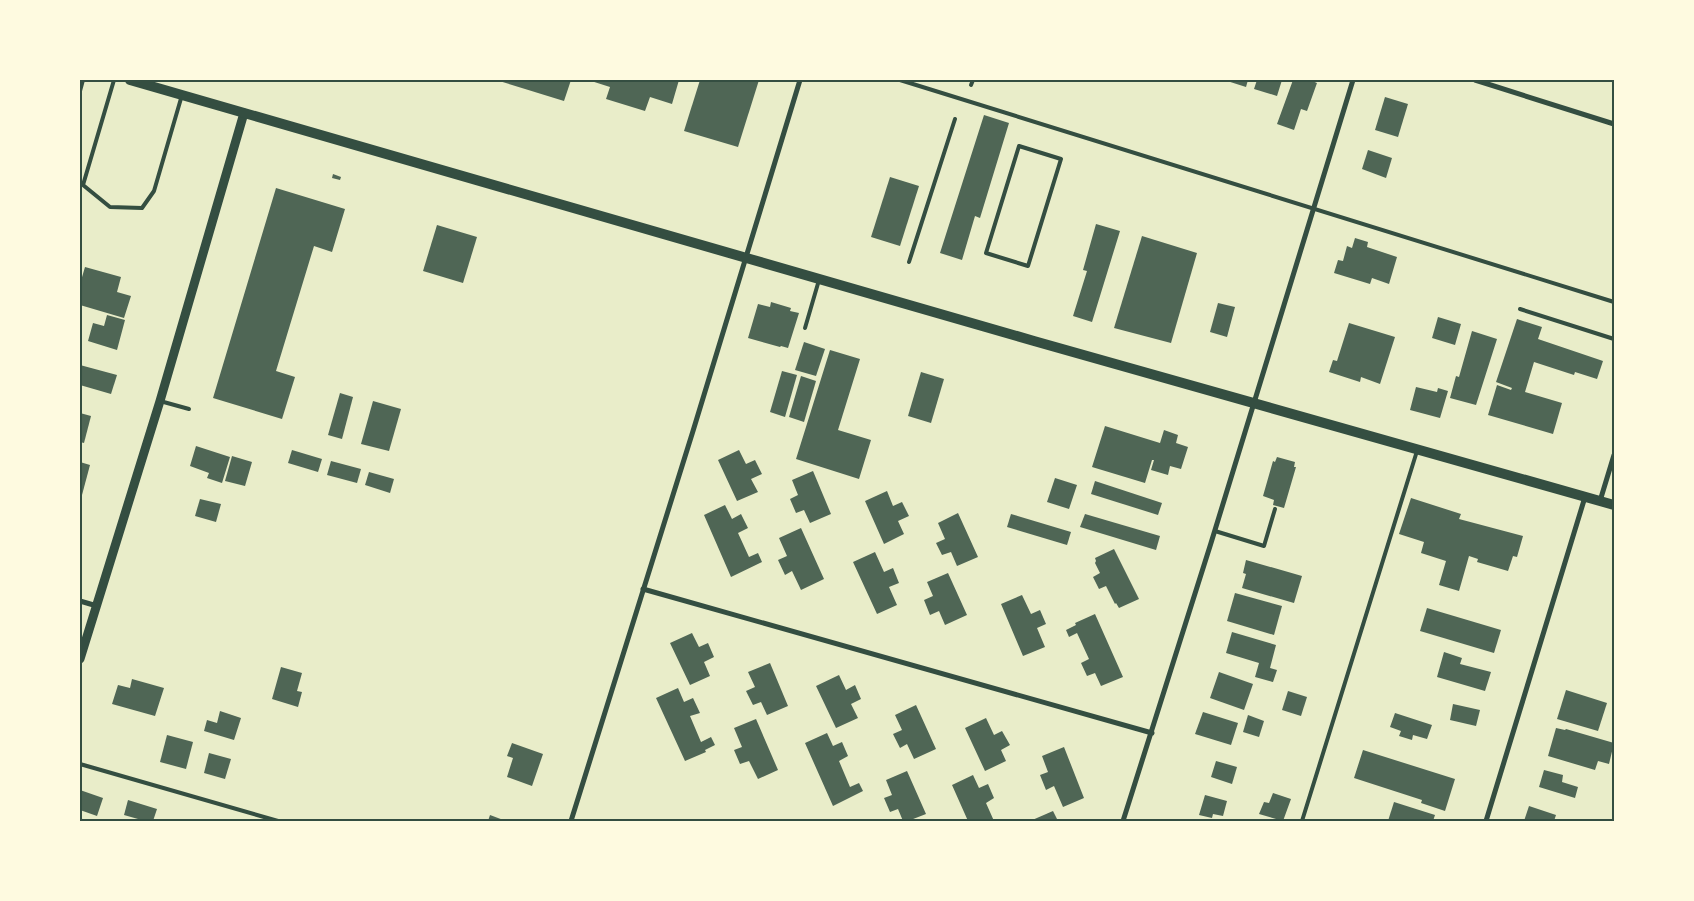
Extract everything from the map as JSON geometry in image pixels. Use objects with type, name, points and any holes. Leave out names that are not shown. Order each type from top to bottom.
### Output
[{"type":"main road","points":[[130,80],[1034,341],[1614,505]]},
{"type":"street","points":[[571,821],[800,80]]},
{"type":"street","points":[[1123,821],[1215,531],[1353,80]]},
{"type":"street","points":[[1475,80],[1614,124]]},
{"type":"street","points":[[80,659],[160,401],[244,113]]},
{"type":"street","points":[[1600,501],[1614,455]]},
{"type":"street","points":[[1486,821],[1585,497]]},
{"type":"street","points":[[643,589],[1152,733]]},
{"type":"street","points":[[80,602],[97,606]]},
{"type":"lane","points":[[80,91],[83,80]]},
{"type":"lane","points":[[114,80],[83,185],[110,207],[142,208],[154,191],[182,95]]},
{"type":"lane","points":[[900,80],[1614,302]]},
{"type":"lane","points":[[971,85],[973,80]]},
{"type":"lane","points":[[909,262],[954,119]]},
{"type":"lane","points":[[1019,146],[1061,159],[1028,266],[986,253],[1019,146]]},
{"type":"lane","points":[[805,328],[820,279]]},
{"type":"lane","points":[[1520,309],[1614,338]]},
{"type":"lane","points":[[160,401],[189,409]]},
{"type":"lane","points":[[1302,821],[1417,449]]},
{"type":"lane","points":[[1215,531],[1264,546],[1275,509]]},
{"type":"lane","points":[[80,764],[278,821]]},
{"type":"building","points":[[496,80],[571,80],[564,101]]},
{"type":"building","points":[[588,80],[679,80],[672,104],[650,97],[645,111],[606,99],[610,87]]},
{"type":"building","points":[[700,80],[759,80],[738,147],[684,131]]},
{"type":"building","points":[[1224,80],[1248,80],[1246,87]]},
{"type":"building","points":[[1257,80],[1282,80],[1277,96],[1254,89]]},
{"type":"building","points":[[1293,80],[1310,80],[1317,83],[1307,111],[1301,109],[1294,130],[1277,124]]},
{"type":"building","points":[[1385,97],[1408,104],[1398,137],[1375,130]]},
{"type":"building","points":[[984,115],[1009,123],[980,218],[975,216],[962,260],[940,253]]},
{"type":"building","points":[[1368,150],[1392,158],[1386,178],[1362,169]]},
{"type":"building","points":[[333,174],[341,177],[340,180],[332,178]]},
{"type":"building","points":[[890,177],[919,186],[900,246],[871,237]]},
{"type":"building","points":[[276,188],[345,209],[332,252],[314,246],[276,371],[295,377],[282,419],[213,398]]},
{"type":"building","points":[[1096,224],[1120,231],[1092,322],[1073,316],[1087,271],[1083,270]]},
{"type":"building","points":[[437,225],[477,237],[463,283],[423,271]]},
{"type":"building","points":[[1142,236],[1197,253],[1171,343],[1114,328]]},
{"type":"building","points":[[1355,238],[1368,242],[1367,247],[1397,257],[1389,284],[1372,278],[1370,284],[1334,273],[1338,260],[1343,261],[1347,246],[1352,248]]},
{"type":"building","points":[[85,267],[121,277],[117,292],[131,296],[124,318],[80,305],[80,284]]},
{"type":"building","points":[[771,302],[791,308],[790,311],[799,313],[788,348],[748,338],[758,304],[770,307]]},
{"type":"building","points":[[1218,303],[1235,307],[1227,337],[1210,332]]},
{"type":"building","points":[[107,315],[125,320],[117,350],[88,341],[93,323],[104,326]]},
{"type":"building","points":[[1438,317],[1461,324],[1455,345],[1432,338]]},
{"type":"building","points":[[1517,319],[1542,327],[1538,339],[1603,361],[1597,379],[1575,372],[1574,375],[1534,362],[1525,392],[1562,403],[1553,434],[1488,415],[1497,385],[1511,390],[1512,388],[1496,382]]},
{"type":"building","points":[[1349,323],[1395,337],[1380,384],[1361,377],[1360,382],[1329,372],[1333,360],[1337,361]]},
{"type":"building","points":[[1472,331],[1497,339],[1476,405],[1450,398],[1456,376],[1459,377]]},
{"type":"building","points":[[804,342],[825,349],[816,376],[795,370]]},
{"type":"building","points":[[830,350],[860,359],[838,430],[871,440],[859,479],[796,459]]},
{"type":"building","points":[[80,365],[117,375],[111,394],[80,385]]},
{"type":"building","points":[[782,371],[797,375],[785,417],[770,412]]},
{"type":"building","points":[[921,372],[944,379],[931,423],[908,416]]},
{"type":"building","points":[[801,376],[816,381],[804,422],[789,417]]},
{"type":"building","points":[[1416,387],[1437,392],[1438,388],[1448,391],[1440,418],[1410,410]]},
{"type":"building","points":[[340,393],[353,397],[342,439],[328,435]]},
{"type":"building","points":[[373,401],[401,409],[389,451],[361,444]]},
{"type":"building","points":[[80,413],[91,416],[84,443],[80,442]]},
{"type":"building","points":[[1105,426],[1160,443],[1164,430],[1178,435],[1176,443],[1188,447],[1181,469],[1170,466],[1168,475],[1151,470],[1154,460],[1152,460],[1145,483],[1092,467]]},
{"type":"building","points":[[196,446],[230,457],[222,483],[207,478],[209,473],[190,466]]},
{"type":"building","points":[[292,450],[322,459],[318,472],[288,463]]},
{"type":"building","points":[[739,450],[746,464],[755,460],[762,474],[751,479],[758,492],[737,501],[718,460]]},
{"type":"building","points":[[232,456],[252,462],[245,486],[225,481]]},
{"type":"building","points":[[1277,457],[1295,462],[1294,467],[1296,467],[1284,508],[1273,505],[1274,500],[1263,496],[1273,461],[1275,462]]},
{"type":"building","points":[[331,461],[361,469],[357,483],[327,475]]},
{"type":"building","points":[[80,462],[90,465],[82,495],[80,494]]},
{"type":"building","points":[[813,471],[831,514],[810,523],[804,510],[796,513],[790,499],[798,495],[792,480]]},
{"type":"building","points":[[369,472],[394,479],[390,493],[365,485]]},
{"type":"building","points":[[1055,478],[1077,485],[1069,509],[1047,502]]},
{"type":"building","points":[[1095,481],[1162,503],[1158,515],[1091,494]]},
{"type":"building","points":[[887,491],[893,506],[902,502],[909,516],[898,521],[904,534],[884,544],[865,501]]},
{"type":"building","points":[[1411,498],[1461,514],[1459,519],[1523,536],[1517,557],[1513,556],[1508,571],[1477,562],[1478,559],[1469,556],[1459,591],[1439,585],[1446,561],[1421,553],[1424,542],[1399,534]]},
{"type":"building","points":[[200,499],[221,504],[216,522],[195,516]]},
{"type":"building","points":[[725,505],[732,519],[741,514],[748,528],[738,533],[749,557],[758,553],[762,562],[731,577],[704,515]]},
{"type":"building","points":[[958,513],[978,557],[957,566],[951,552],[942,555],[936,543],[945,539],[938,523]]},
{"type":"building","points":[[1011,514],[1071,532],[1067,545],[1007,527]]},
{"type":"building","points":[[1085,514],[1160,536],[1156,550],[1080,527]]},
{"type":"building","points":[[801,528],[824,579],[801,590],[792,571],[785,575],[778,560],[787,556],[779,538]]},
{"type":"building","points":[[1114,549],[1139,599],[1119,608],[1106,586],[1099,589],[1093,577],[1100,573],[1095,563],[1095,558]]},
{"type":"building","points":[[875,552],[884,572],[893,568],[899,583],[889,587],[897,605],[877,614],[853,562]]},
{"type":"building","points":[[1246,560],[1302,576],[1294,603],[1242,588],[1246,574],[1243,573]]},
{"type":"building","points":[[948,573],[967,615],[945,625],[939,611],[930,615],[924,600],[933,596],[927,582]]},
{"type":"building","points":[[1235,593],[1282,606],[1274,635],[1227,621]]},
{"type":"building","points":[[1022,595],[1031,614],[1040,610],[1046,624],[1037,628],[1045,647],[1023,656],[1001,604]]},
{"type":"building","points":[[1427,608],[1501,630],[1494,653],[1420,631]]},
{"type":"building","points":[[1095,614],[1123,677],[1101,686],[1095,673],[1087,676],[1081,663],[1089,659],[1077,633],[1069,637],[1066,630],[1076,625],[1075,623]]},
{"type":"building","points":[[1232,632],[1276,645],[1270,668],[1277,670],[1273,682],[1255,677],[1259,663],[1226,653]]},
{"type":"building","points":[[692,633],[699,647],[708,643],[714,657],[704,662],[710,676],[690,685],[670,643]]},
{"type":"building","points":[[1444,652],[1462,658],[1460,664],[1491,672],[1485,691],[1437,677]]},
{"type":"building","points":[[770,663],[788,706],[767,715],[761,702],[753,705],[746,691],[755,687],[748,672]]},
{"type":"building","points":[[281,667],[302,673],[297,691],[302,692],[298,707],[272,699]]},
{"type":"building","points":[[1219,672],[1253,684],[1244,710],[1210,698]]},
{"type":"building","points":[[839,675],[846,690],[855,685],[861,699],[851,704],[858,718],[836,728],[816,686]]},
{"type":"building","points":[[132,679],[164,688],[155,716],[112,704],[118,685],[130,688]]},
{"type":"building","points":[[678,688],[684,702],[693,698],[700,713],[690,716],[701,742],[711,737],[715,745],[705,750],[706,752],[685,761],[656,698]]},
{"type":"building","points":[[1566,690],[1607,703],[1598,731],[1557,719]]},
{"type":"building","points":[[1288,691],[1307,697],[1301,716],[1282,710]]},
{"type":"building","points":[[1453,704],[1480,710],[1476,726],[1450,720]]},
{"type":"building","points":[[916,705],[936,749],[914,759],[907,744],[900,748],[893,734],[902,730],[895,715]]},
{"type":"building","points":[[220,711],[241,718],[234,740],[204,731],[207,720],[217,723]]},
{"type":"building","points":[[1203,712],[1238,723],[1231,745],[1195,734]]},
{"type":"building","points":[[1395,713],[1432,725],[1427,739],[1413,735],[1412,740],[1399,736],[1401,731],[1390,727]]},
{"type":"building","points":[[1248,715],[1264,721],[1259,737],[1243,732]]},
{"type":"building","points":[[986,718],[994,735],[1002,731],[1010,745],[1001,750],[1006,761],[985,771],[965,728]]},
{"type":"building","points":[[756,719],[778,770],[758,779],[749,761],[740,764],[734,750],[742,747],[734,728]]},
{"type":"building","points":[[1556,728],[1566,729],[1614,743],[1609,764],[1598,761],[1595,770],[1548,756]]},
{"type":"building","points":[[827,733],[833,746],[842,742],[848,756],[839,761],[850,787],[859,783],[863,791],[833,806],[805,743]]},
{"type":"building","points":[[167,735],[193,742],[186,769],[160,762]]},
{"type":"building","points":[[512,743],[543,754],[532,786],[507,777],[513,758],[507,756]]},
{"type":"building","points":[[1064,747],[1084,798],[1063,807],[1054,786],[1046,790],[1040,775],[1048,772],[1042,756]]},
{"type":"building","points":[[1363,750],[1455,779],[1445,811],[1421,803],[1422,800],[1354,778]]},
{"type":"building","points":[[209,753],[231,759],[225,779],[204,773]]},
{"type":"building","points":[[1216,761],[1237,767],[1232,784],[1211,777]]},
{"type":"building","points":[[1544,770],[1563,775],[1562,782],[1578,787],[1575,798],[1539,787]]},
{"type":"building","points":[[907,771],[926,814],[903,821],[898,809],[890,812],[884,798],[892,795],[886,780]]},
{"type":"building","points":[[973,775],[979,788],[988,784],[994,798],[986,803],[994,821],[968,821],[952,785]]},
{"type":"building","points":[[80,790],[103,798],[97,816],[80,810]]},
{"type":"building","points":[[1273,793],[1291,799],[1283,821],[1259,814],[1264,802],[1269,803]]},
{"type":"building","points":[[1205,795],[1227,801],[1223,816],[1213,814],[1212,818],[1199,815]]},
{"type":"building","points":[[128,800],[157,809],[153,821],[145,821],[124,815]]},
{"type":"building","points":[[1394,802],[1435,815],[1433,821],[1388,821]]},
{"type":"building","points":[[1529,806],[1556,815],[1554,821],[1524,821]]},
{"type":"building","points":[[1053,811],[1058,821],[1030,821]]},
{"type":"building","points":[[490,815],[506,821],[488,821]]}]
